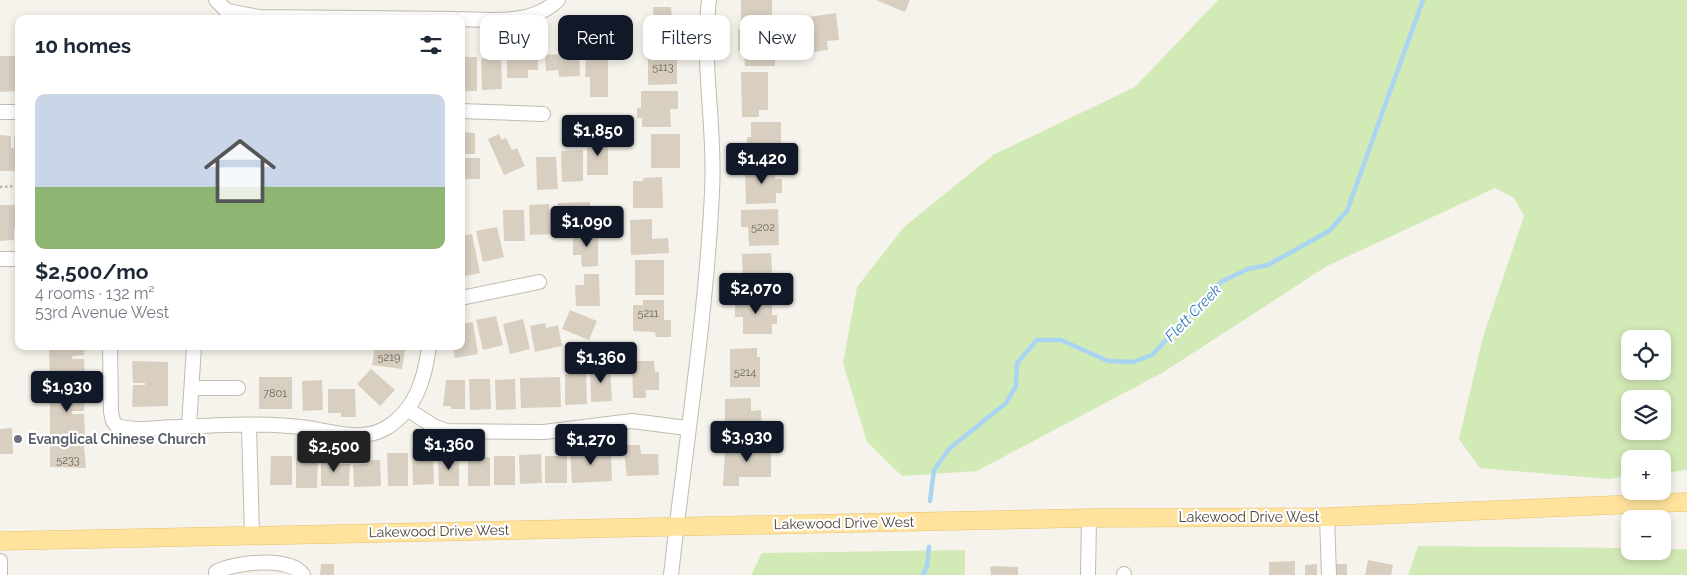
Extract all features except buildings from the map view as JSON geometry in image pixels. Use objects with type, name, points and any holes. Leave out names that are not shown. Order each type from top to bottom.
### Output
[{"type":"main road","name":"Lakewood Drive West","points":[[0,541],[1089,518],[1327,517],[1687,502]]},
{"type":"street","points":[[216,0],[227,11],[253,15]]},
{"type":"street","points":[[465,19],[524,19],[553,5],[558,0]]},
{"type":"street","points":[[672,575],[687,428],[700,336],[712,192],[713,147],[706,60],[709,0]]},
{"type":"street","points":[[465,111],[543,114]]},
{"type":"street","points":[[0,112],[15,112]]},
{"type":"street","points":[[0,259],[15,259]]},
{"type":"street","points":[[465,297],[539,282]]},
{"type":"street","points":[[110,350],[111,412],[113,421],[117,426],[132,428],[249,425],[305,428],[339,434],[364,434],[386,428],[408,409],[424,380],[428,350]]},
{"type":"street","points":[[189,426],[194,350]]},
{"type":"street","points":[[192,388],[238,388]]},
{"type":"street","points":[[408,409],[436,427],[448,431],[544,432],[632,422],[687,428]]},
{"type":"street","points":[[249,425],[252,535]]},
{"type":"street","points":[[1327,517],[1328,575]]},
{"type":"street","points":[[1088,575],[1089,518]]},
{"type":"street","points":[[0,561],[0,575]]},
{"type":"street","points":[[216,573],[227,566],[287,564],[298,568],[303,575]]},
{"type":"path","points":[[0,187],[15,186]]},
{"type":"green space","points":[[1218,0],[1687,0],[1687,470],[1671,472],[1671,450],[1621,450],[1621,477],[1609,479],[1480,468],[1459,439],[1483,337],[1524,216],[1514,198],[1495,188],[1327,266],[1162,373],[977,471],[902,476],[867,442],[843,363],[857,287],[904,227],[993,155],[1135,87]]},
{"type":"green space","points":[[1418,546],[1621,548],[1621,560],[1671,560],[1671,550],[1687,549],[1687,575],[1408,575]]},
{"type":"green space","points":[[965,550],[965,575],[751,575],[762,553]]},
{"type":"waterway","name":"Flett Creek","points":[[930,501],[934,470],[949,449],[1006,403],[1016,386],[1017,363],[1037,340],[1061,340],[1108,361],[1133,362],[1152,355],[1221,282],[1248,269],[1268,265],[1329,231],[1347,211],[1423,0]]},
{"type":"waterway","name":"Flett Creek","points":[[923,575],[927,566],[929,547]]},
{"type":"place","name":"Evanglical Chinese Church","points":[[18,439]]}]
